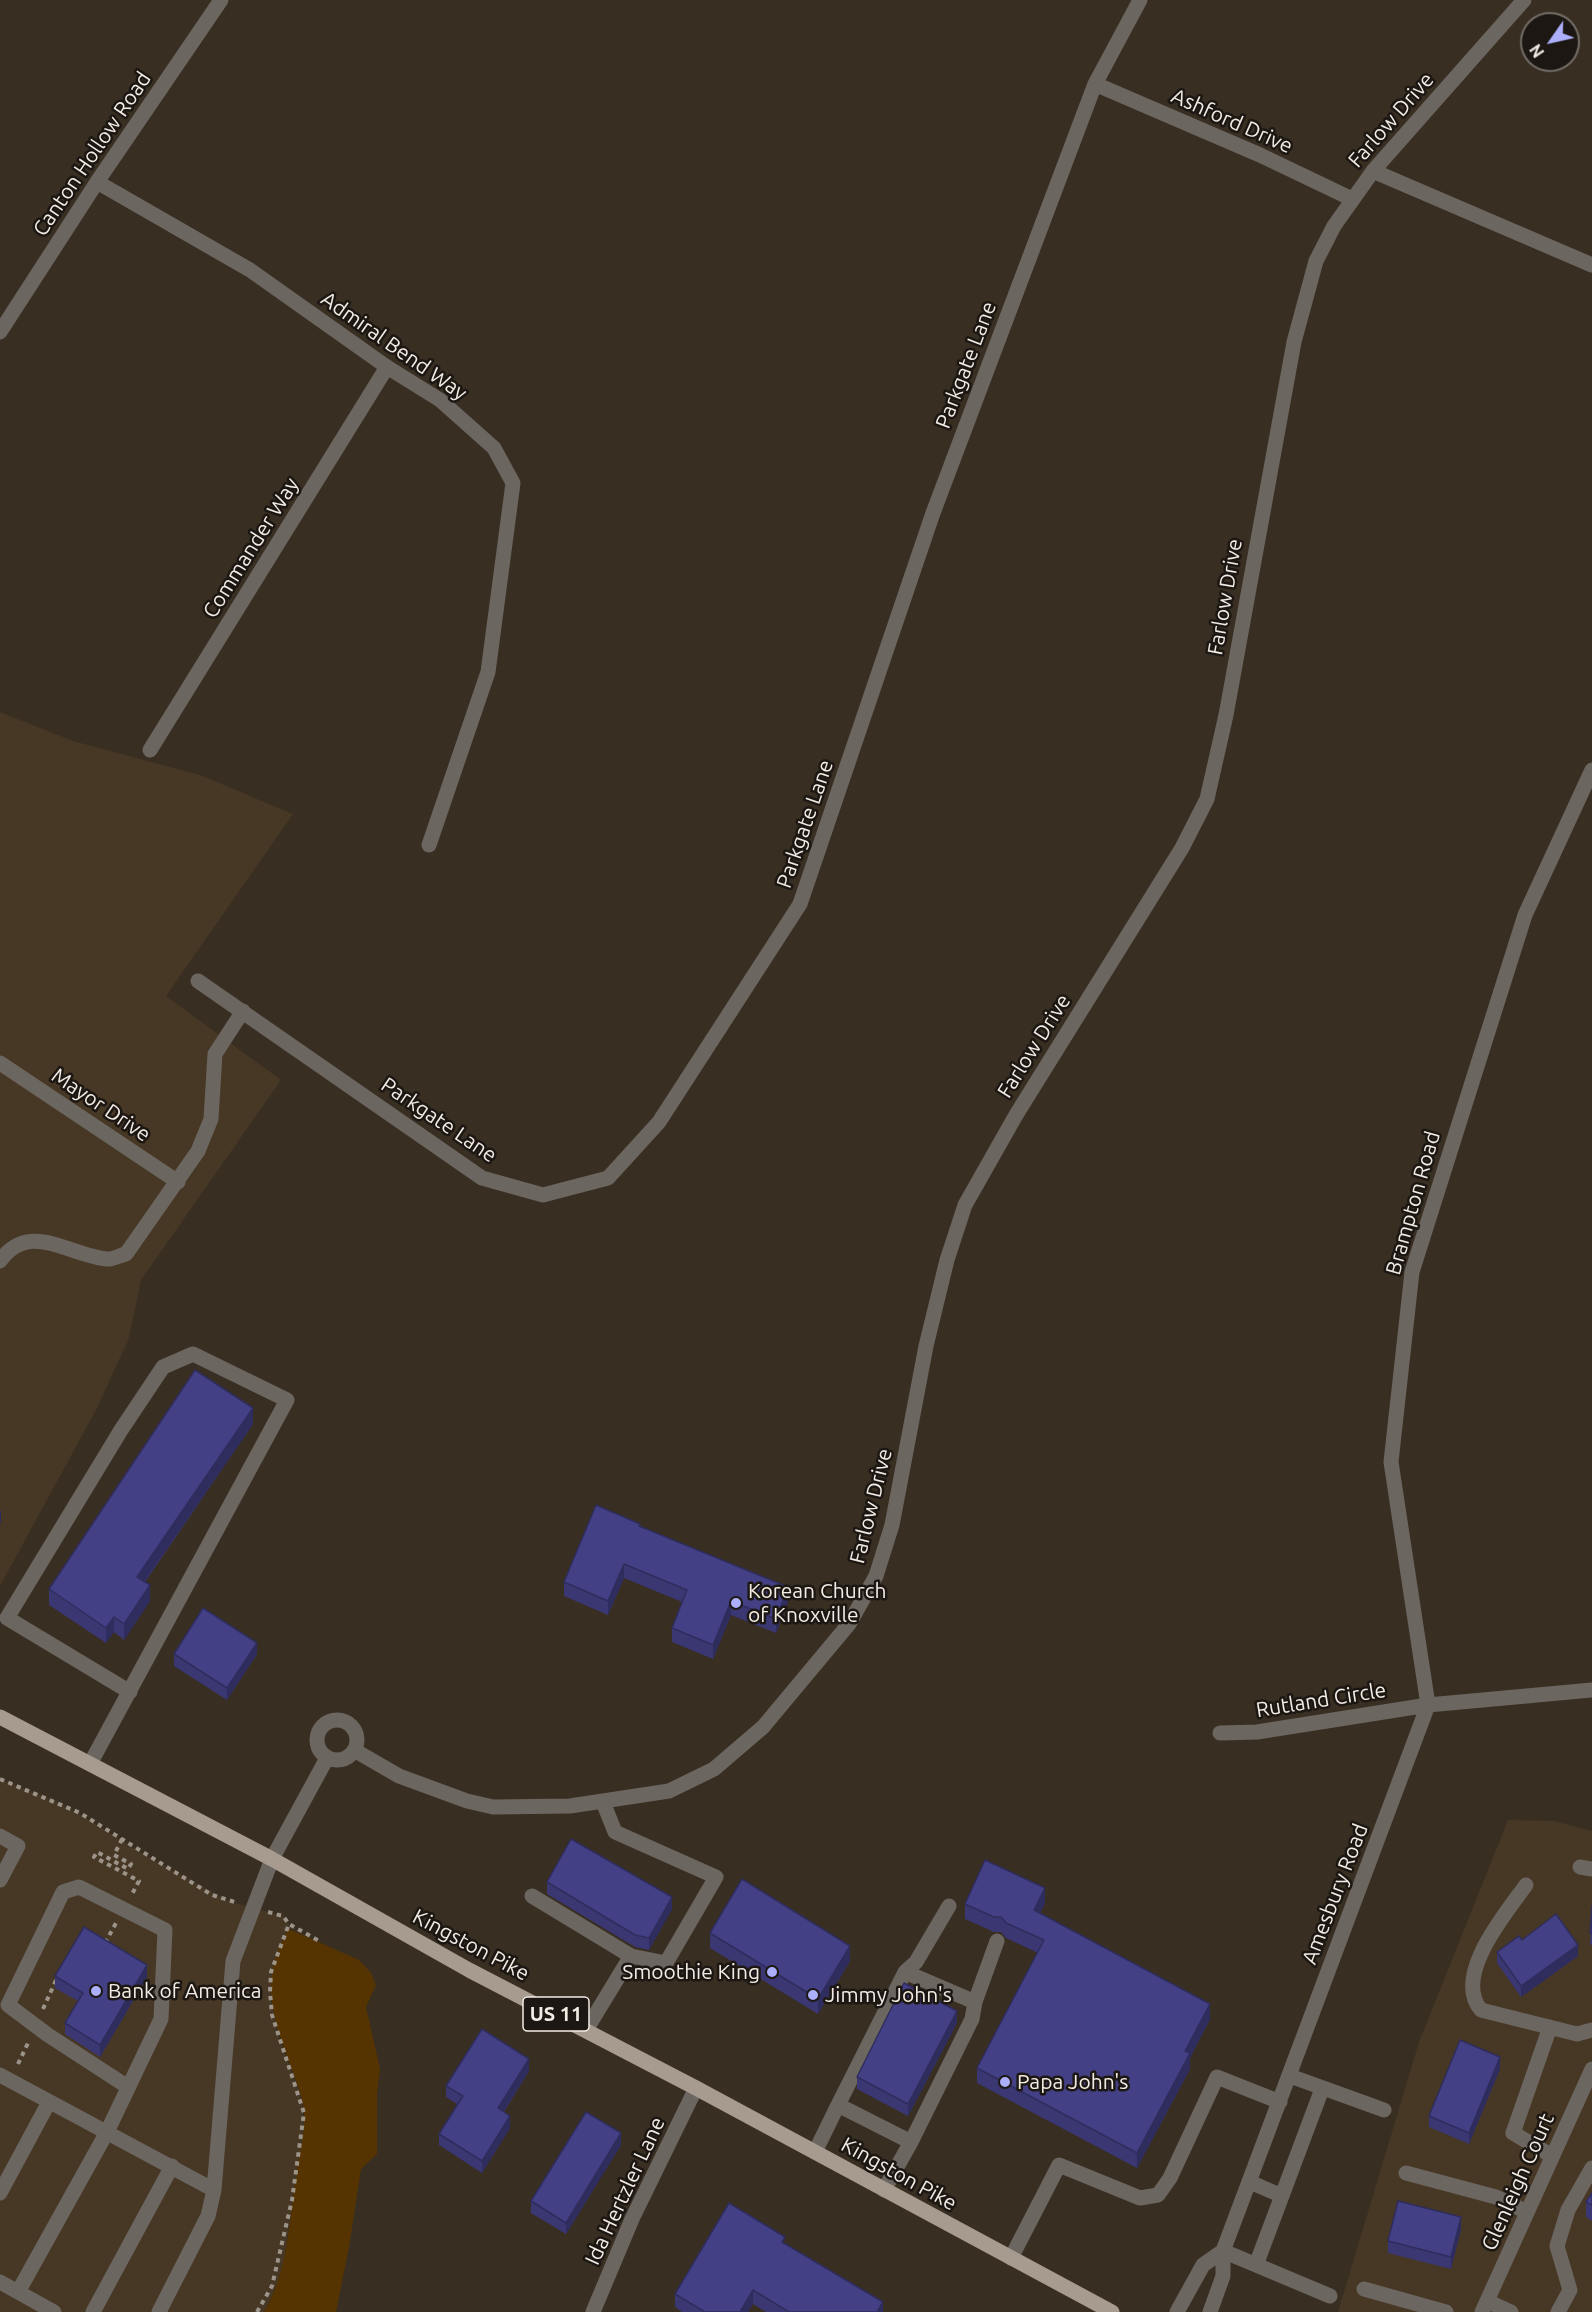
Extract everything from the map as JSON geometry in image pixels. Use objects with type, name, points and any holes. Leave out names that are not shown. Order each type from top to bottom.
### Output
[{"type":"main road","name":"Kingston Pike","points":[[0,1717],[272,1859],[469,1970],[696,2088],[1112,2312]]},
{"type":"street","name":"Canton Hollow Road","points":[[0,332],[97,182],[221,0]]},
{"type":"street","name":"Parkgate Lane","points":[[198,981],[482,1178],[543,1195],[608,1178],[659,1122],[800,904],[933,513],[1095,84],[1140,0]]},
{"type":"street","name":"Farlow Drive","points":[[354,1750],[399,1776],[493,1808],[542,1808],[603,1802],[669,1791],[714,1768],[740,1749],[763,1727],[822,1660],[849,1624],[876,1576],[892,1525],[932,1324],[947,1260],[965,1205],[1016,1115],[1182,848],[1207,799],[1226,715],[1266,486],[1302,310],[1316,261],[1334,226],[1373,171],[1524,0]]},
{"type":"street","name":"Ashford Drive","points":[[1095,84],[1260,155],[1352,199]]},
{"type":"street","points":[[1373,171],[1592,265]]},
{"type":"street","name":"Admiral Bend Way","points":[[97,182],[250,270],[387,367],[440,400],[494,448],[513,483],[488,672],[429,845]]},
{"type":"street","name":"Commander Way","points":[[150,750],[387,367]]},
{"type":"street","name":"Brampton Road","points":[[1428,1705],[1391,1462],[1412,1272],[1525,915],[1592,770]]},
{"type":"street","points":[[0,1261],[14,1246],[40,1240],[109,1259],[126,1254],[198,1150],[212,1119],[215,1054],[243,1011]]},
{"type":"street","name":"Mayor Drive","points":[[0,1063],[178,1182]]},
{"type":"street","points":[[90,1764],[130,1692],[286,1400],[193,1354],[163,1367],[121,1430],[6,1618],[130,1692]]},
{"type":"street","points":[[1428,1705],[1592,1690]]},
{"type":"street","name":"Rutland Circle","points":[[1220,1733],[1257,1732],[1428,1705]]},
{"type":"street","name":"Amesbury Road","points":[[1210,2312],[1223,2276],[1223,2251],[1428,1705]]},
{"type":"street","points":[[341,1721],[352,1727],[357,1741],[354,1750],[340,1760],[327,1758],[319,1749],[317,1736],[329,1722],[341,1721]]},
{"type":"street","points":[[159,2312],[208,2216],[214,2190],[233,1961],[272,1859],[327,1758]]},
{"type":"street","points":[[532,1896],[631,1956],[666,1964],[716,1876],[615,1832],[603,1802]]},
{"type":"street","points":[[0,1836],[18,1846],[0,1880]]},
{"type":"street","points":[[1526,1885],[1483,1948],[1472,1986],[1472,1994],[1481,2010],[1577,2034],[1592,2030]]},
{"type":"street","points":[[18,2292],[107,2132],[161,2019],[165,1930],[79,1887],[63,1892],[8,2005],[128,2087]]},
{"type":"street","points":[[815,2152],[905,1972],[916,1962],[949,1906]]},
{"type":"street","points":[[884,2190],[911,2142],[972,2019],[975,2002],[996,1941]]},
{"type":"street","points":[[586,2030],[631,1956]]},
{"type":"street","points":[[905,1972],[975,2002]]},
{"type":"street","points":[[1550,2027],[1513,2133],[1552,2156]]},
{"type":"street","name":"Glenleigh Court","points":[[1484,2306],[1592,2069]]},
{"type":"street","points":[[1290,2076],[1384,2110]]},
{"type":"street","points":[[1011,2258],[1059,2165],[1130,2194],[1149,2198],[1158,2195],[1170,2178],[1217,2077],[1280,2102]]},
{"type":"street","points":[[4,2078],[214,2190]]},
{"type":"street","name":"Ida Hertzler Lane","points":[[593,2312],[632,2219],[696,2088]]},
{"type":"street","points":[[1256,2265],[1322,2089]]},
{"type":"street","points":[[0,2193],[49,2102]]},
{"type":"street","points":[[838,2105],[911,2142]]},
{"type":"street","points":[[93,2312],[172,2166]]},
{"type":"street","points":[[1558,2312],[1570,2290],[1557,2246],[1568,2210],[1592,2168]]},
{"type":"street","points":[[1406,2173],[1496,2197],[1527,2212]]},
{"type":"street","points":[[1250,2182],[1282,2196]]},
{"type":"street","points":[[1223,2251],[1330,2296]]},
{"type":"street","name":"Amesbury Road","points":[[1177,2312],[1203,2265],[1223,2251]]},
{"type":"street","points":[[0,2282],[54,2312]]},
{"type":"street","points":[[1364,2289],[1446,2312]]},
{"type":"street","points":[[1484,2306],[1511,2312]]},
{"type":"path","points":[[0,1779],[80,1813],[212,1895],[283,1916],[289,1924],[321,1942]]},
{"type":"path","points":[[104,1945],[139,1881],[94,1857],[97,1852],[128,1869],[131,1863],[114,1855],[122,1839]]},
{"type":"path","points":[[257,2312],[272,2286],[292,2200],[304,2113],[272,2015],[270,1992],[271,1972],[289,1924]]},
{"type":"path","points":[[97,1941],[114,1950]]},
{"type":"path","points":[[4,2078],[36,2026],[57,1976]]},
{"type":"shaded area","points":[[0,712],[73,741],[200,775],[293,814],[166,996],[281,1080],[141,1280],[129,1338],[96,1410],[0,1586]]},
{"type":"shaded area","points":[[0,1779],[63,1804],[145,1855],[231,1902],[283,1916],[290,1925],[282,1941],[270,1996],[278,2035],[302,2101],[304,2125],[284,2260],[276,2288],[264,2312],[0,2312]]},
{"type":"shaded area","points":[[1508,1820],[1554,1821],[1592,1831],[1592,2312],[1338,2312],[1419,2042]]},
{"type":"shaded area","points":[[289,1929],[359,1960],[371,1973],[376,1985],[366,2007],[380,2069],[377,2094],[377,2154],[361,2169],[336,2312],[264,2312],[279,2279],[287,2243],[304,2127],[301,2097],[280,2035],[272,2000],[273,1966]]},
{"type":"building","points":[[195,1370],[253,1408],[137,1577],[150,1585],[124,1624],[114,1617],[106,1628],[49,1589]]},
{"type":"building","points":[[596,1505],[640,1524],[639,1526],[788,1587],[776,1619],[731,1601],[713,1645],[672,1628],[687,1590],[624,1564],[608,1601],[564,1582]]},
{"type":"building","points":[[203,1608],[257,1643],[227,1688],[174,1654]]},
{"type":"building","points":[[571,1839],[672,1897],[649,1938],[635,1935],[547,1882]]},
{"type":"building","points":[[985,1860],[1045,1888],[1034,1910],[1210,2004],[1185,2051],[1190,2053],[1137,2153],[977,2068],[1044,1940],[1006,1923],[1001,1917],[994,1917],[965,1904]]},
{"type":"building","points":[[742,1879],[850,1946],[818,1999],[710,1933]]},
{"type":"building","points":[[1592,1906],[1592,1933],[1590,1933]]},
{"type":"building","points":[[1556,1914],[1578,1945],[1521,1986],[1497,1952],[1519,1936],[1522,1940]]},
{"type":"building","points":[[84,1927],[147,1965],[100,2045],[65,2023],[83,1993],[55,1976]]},
{"type":"building","points":[[904,1983],[957,2011],[908,2104],[857,2077]]},
{"type":"building","points":[[482,2029],[529,2059],[498,2108],[510,2116],[482,2161],[439,2134],[463,2096],[446,2086]]},
{"type":"building","points":[[1460,2040],[1500,2057],[1469,2133],[1429,2116]]},
{"type":"building","points":[[586,2112],[621,2133],[566,2223],[531,2201]]},
{"type":"building","points":[[1592,2193],[1592,2205],[1586,2202]]},
{"type":"building","points":[[1398,2201],[1461,2217],[1451,2257],[1388,2241]]},
{"type":"building","points":[[729,2203],[785,2237],[782,2242],[883,2302],[877,2312],[789,2312],[753,2290],[740,2312],[705,2312],[675,2294]]},
{"type":"place","name":"Korean Church of Knoxville","points":[[736,1603]]},
{"type":"place","name":"Smoothie King","points":[[772,1972]]},
{"type":"place","name":"Bank of America","points":[[96,1991]]},
{"type":"place","name":"Jimmy John's","points":[[813,1995]]},
{"type":"place","name":"Papa John's","points":[[1005,2082]]}]
